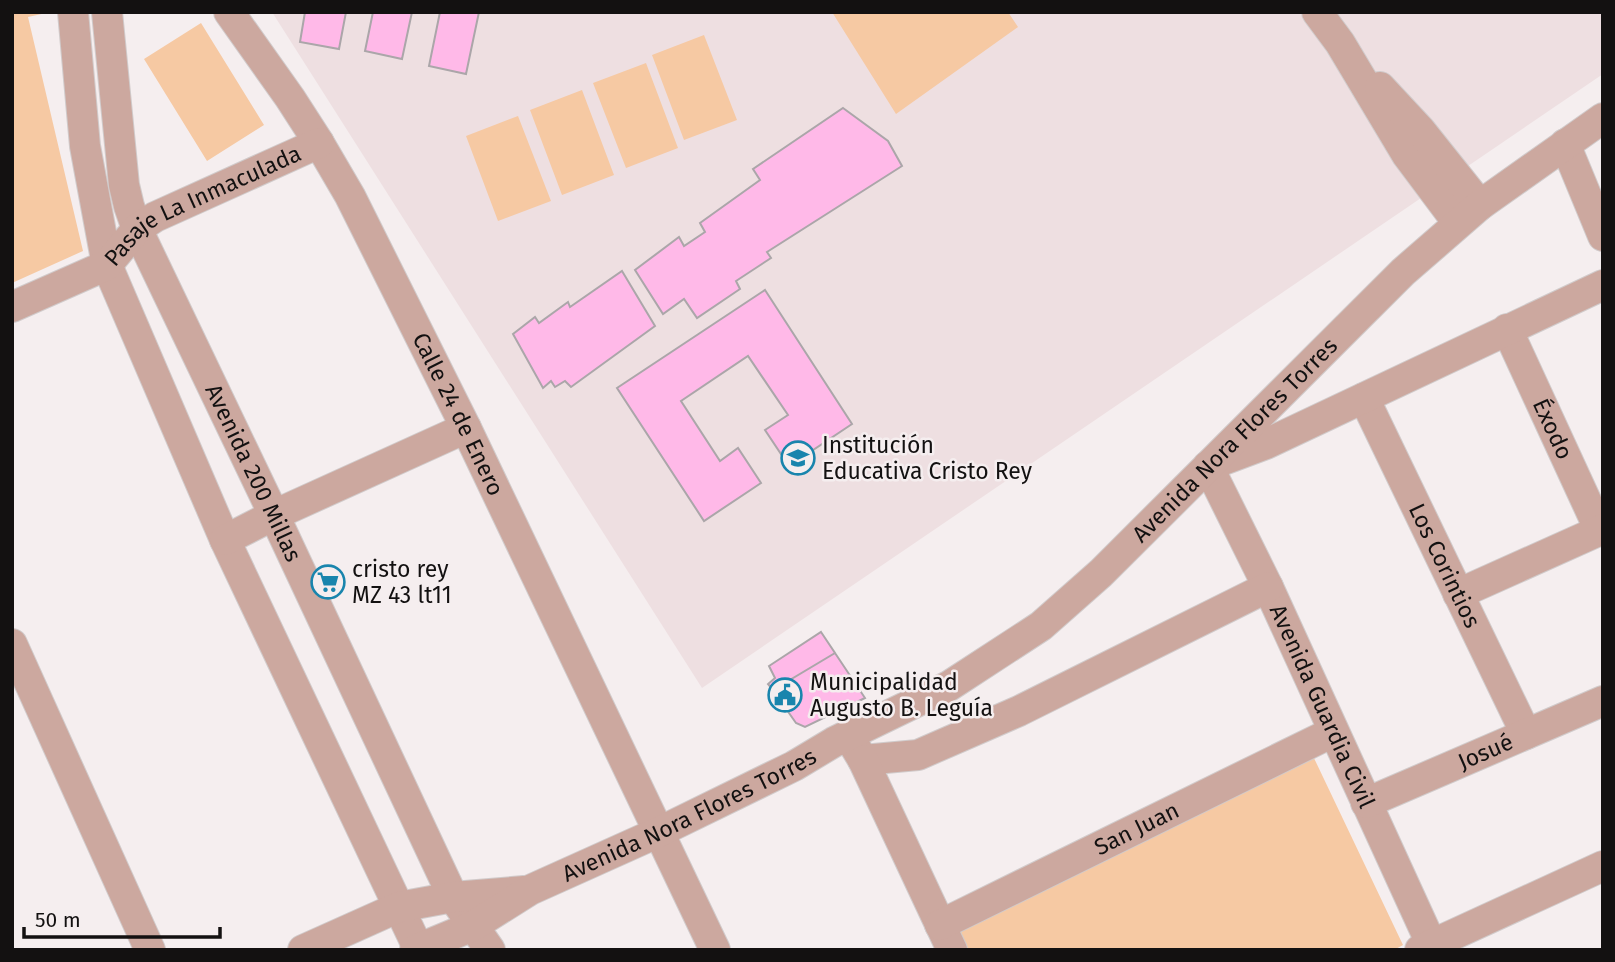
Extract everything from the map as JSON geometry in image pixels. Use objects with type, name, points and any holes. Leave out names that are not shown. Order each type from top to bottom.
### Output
[{"type":"street","points":[[72,12],[85,146],[107,265],[225,540],[417,949]]},
{"type":"street","name":"Avenida 200 Millas","points":[[107,12],[124,185],[137,229],[453,897],[490,950]]},
{"type":"street","name":"Calle 24 de Enero","points":[[229,12],[290,98],[350,196],[466,428],[715,950]]},
{"type":"street","points":[[1317,12],[1340,43],[1421,131],[1469,214]]},
{"type":"street","name":"Avenida Nora Flores Torres","points":[[856,748],[1041,626],[1101,573],[1403,272],[1469,214],[1603,118]]},
{"type":"street","name":"Pasaje La Inmaculada","points":[[12,307],[107,265],[137,229],[155,218],[319,143]]},
{"type":"street","points":[[1565,144],[1603,236]]},
{"type":"street","points":[[1208,466],[1266,444],[1603,285]]},
{"type":"street","name":"Éxodo","points":[[1507,329],[1601,530]]},
{"type":"street","name":"Los Corintios","points":[[1364,398],[1526,734]]},
{"type":"street","points":[[225,540],[466,428]]},
{"type":"street","name":"Avenida Guardia Civil","points":[[1208,466],[1268,587],[1428,948]]},
{"type":"street","points":[[1458,594],[1601,530]]},
{"type":"street","name":"Avenida Nora Flores Torres","points":[[417,949],[473,926],[530,890],[659,832],[794,766],[834,742],[856,748],[918,755],[1018,711],[1268,587]]},
{"type":"street","points":[[12,644],[150,950]]},
{"type":"street","name":"Josué","points":[[1366,803],[1603,701]]},
{"type":"street","name":"San Juan","points":[[946,937],[1334,732]]},
{"type":"street","points":[[856,748],[946,937]]},
{"type":"street","points":[[1428,948],[1603,866]]},
{"type":"street","name":"Avenida Nora Flores Torres","points":[[303,950],[399,907],[453,897],[530,890]]},
{"type":"shaded area","points":[[12,12],[46,13],[28,17],[83,251],[12,283]]},
{"type":"shaded area","name":"Institución Educativa Cristo Rey","points":[[272,12],[1603,12],[1603,74],[702,688]]},
{"type":"shaded area","points":[[832,12],[1008,12],[1018,27],[896,114]]},
{"type":"shaded area","points":[[201,23],[264,125],[207,161],[144,59]]},
{"type":"shaded area","points":[[704,35],[737,120],[684,140],[652,55]]},
{"type":"shaded area","points":[[646,63],[678,148],[626,168],[593,83]]},
{"type":"shaded area","points":[[582,90],[614,175],[562,195],[530,110]]},
{"type":"shaded area","points":[[518,116],[551,201],[498,221],[466,136]]},
{"type":"shaded area","points":[[1313,756],[1403,945],[1394,950],[966,950],[957,929]]},
{"type":"building","points":[[305,12],[346,12],[339,49],[300,42]]},
{"type":"building","points":[[373,12],[412,12],[402,59],[365,51]]},
{"type":"building","points":[[440,12],[479,12],[466,74],[429,66]]},
{"type":"building","points":[[843,108],[888,141],[902,166],[767,252],[771,258],[736,281],[740,289],[697,318],[684,299],[663,314],[635,270],[679,237],[684,246],[705,232],[700,223],[760,180],[753,169]]},
{"type":"building","points":[[622,271],[655,326],[571,387],[565,381],[555,387],[551,381],[543,388],[513,334],[535,317],[539,323],[568,302],[570,307]]},
{"type":"building","points":[[765,290],[852,424],[789,466],[765,430],[788,415],[748,356],[681,401],[720,461],[738,448],[761,483],[704,521],[617,388]]},
{"type":"building","points":[[821,632],[835,653],[773,690],[768,684],[775,678],[769,666]]},
{"type":"building","points":[[835,653],[865,698],[805,727],[796,723],[773,690]]},
{"type":"place","name":"Institución Educativa Cristo Rey","points":[[798,458]]},
{"type":"place","name":"cristo rey MZ 43 lt11","points":[[328,582]]},
{"type":"place","name":"Municipalidad Augusto B. Leguía","points":[[785,695]]}]
